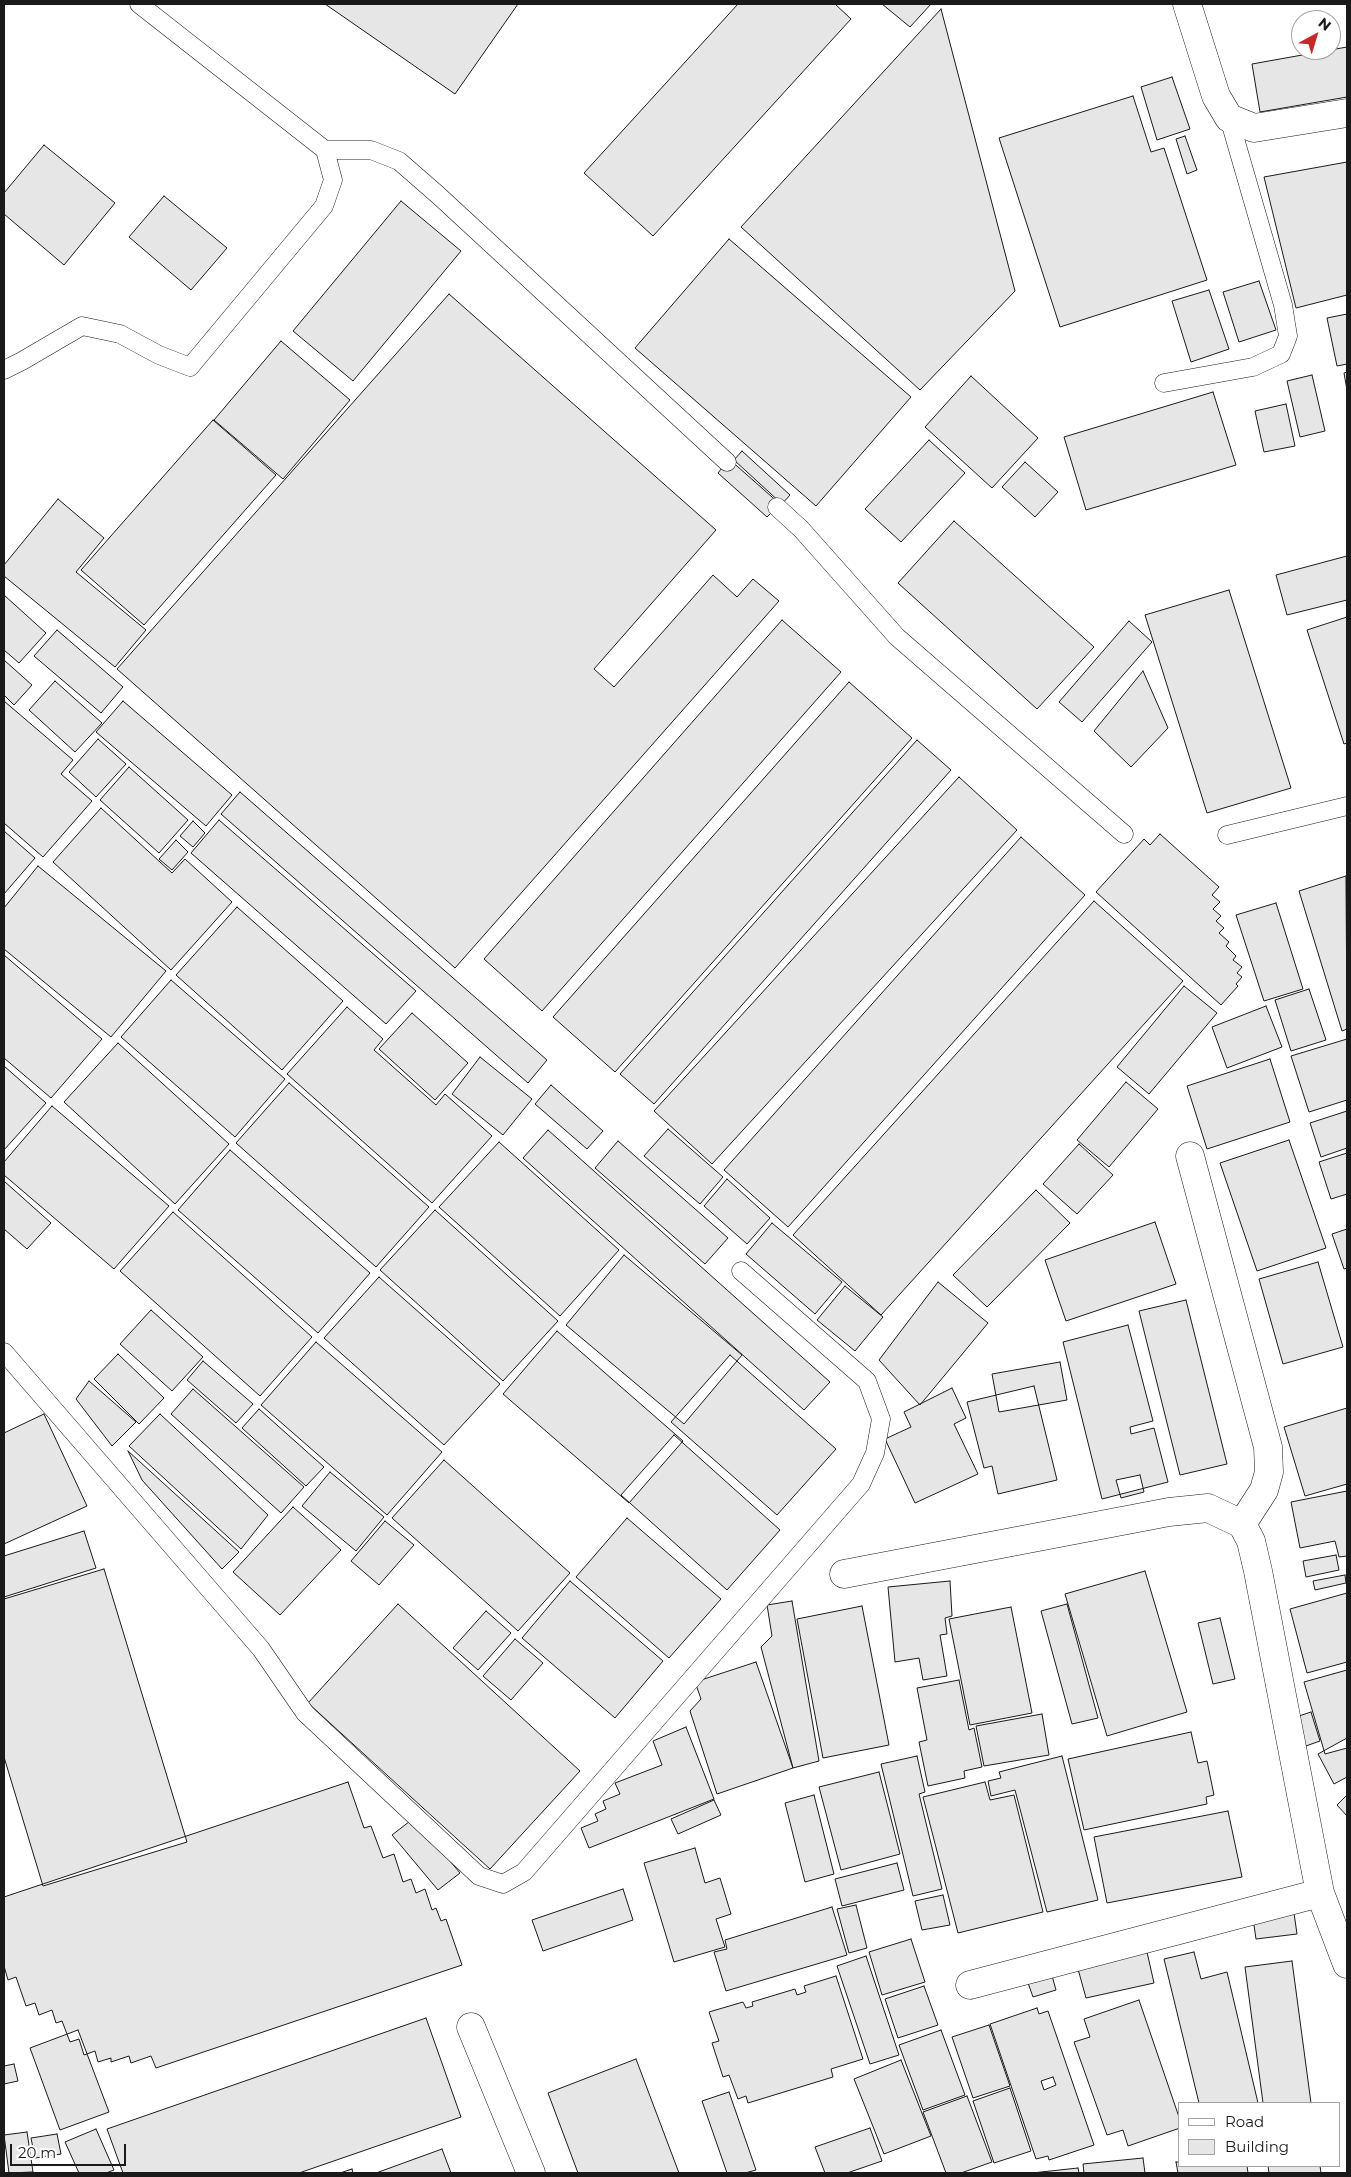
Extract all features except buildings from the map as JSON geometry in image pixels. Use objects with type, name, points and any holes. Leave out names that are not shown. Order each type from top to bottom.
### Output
[{"type":"street","points":[[1187,4],[1216,96],[1229,118],[1254,128],[1347,113]]},
{"type":"street","points":[[1190,1156],[1268,1446],[1269,1472],[1264,1490],[1242,1524]]},
{"type":"street","points":[[844,1574],[1169,1512],[1208,1508],[1242,1524],[1251,1541],[1258,1571],[1320,1893],[1347,1964]]},
{"type":"street","points":[[970,1985],[1320,1893]]},
{"type":"street","points":[[471,2026],[531,2173]]},
{"type":"lane","points":[[4,370],[22,362],[82,326],[120,334],[159,355],[190,367],[324,206],[333,180],[324,150],[139,4]]},
{"type":"lane","points":[[1164,383],[1253,367],[1281,354],[1288,336],[1283,305],[1229,118]]},
{"type":"lane","points":[[324,150],[371,150],[399,161],[727,462]]},
{"type":"lane","points":[[777,507],[801,529],[897,637],[1124,834]]},
{"type":"lane","points":[[1227,835],[1347,806]]},
{"type":"lane","points":[[4,1352],[261,1649],[305,1713],[479,1876],[503,1884],[524,1872],[861,1484],[875,1453],[881,1419],[867,1381],[741,1271]]}]
